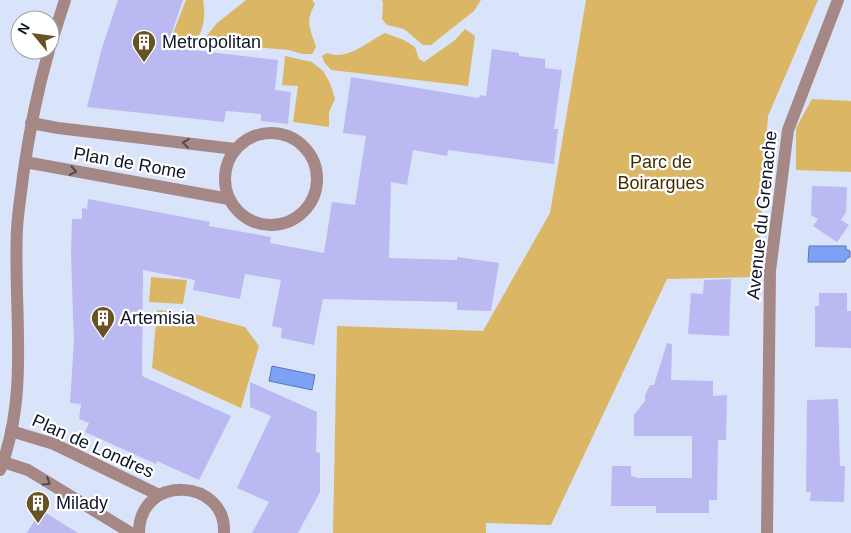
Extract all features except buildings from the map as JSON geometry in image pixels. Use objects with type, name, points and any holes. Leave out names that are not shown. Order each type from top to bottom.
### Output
[{"type":"street","points":[[60,16],[65,0]]},
{"type":"street","name":"Avenue du Grenache","points":[[767,533],[770,270],[788,130],[838,0]]},
{"type":"street","points":[[47,60],[31,123],[17,229],[18,383],[9,446],[1,466],[28,470],[131,533]]},
{"type":"street","name":"Plan de Rome","points":[[31,123],[58,128],[234,149]]},
{"type":"street","points":[[272,132],[286,134],[299,141],[309,151],[317,172],[317,185],[314,197],[306,209],[295,219],[282,224],[266,225],[251,221],[238,212],[229,199],[226,190],[225,174],[229,159],[234,149],[245,140],[258,134],[272,132]]},
{"type":"street","name":"Plan de Rome","points":[[25,162],[229,199]]},
{"type":"street","name":"Plan de Londres","points":[[11,431],[54,444],[159,495]]},
{"type":"street","name":"Plan de Londres","points":[[139,533],[139,524],[143,512],[150,502],[159,495],[171,490],[183,489],[196,491],[216,506],[221,517],[224,533]]},
{"type":"green space","points":[[186,0],[203,0],[204,15],[201,30],[194,43],[188,48],[179,53],[165,54]]},
{"type":"green space","points":[[246,0],[312,0],[315,4],[309,21],[316,47],[312,54],[302,54],[289,50],[208,43],[206,37],[216,24]]},
{"type":"green space","points":[[382,0],[481,0],[474,11],[431,45],[423,45],[404,29],[387,25],[382,19]]},
{"type":"green space","name":"Parc de Boirargues","points":[[586,0],[818,0],[768,116],[757,277],[667,279],[551,525],[486,523],[486,533],[333,533],[337,326],[483,331],[550,213]]},
{"type":"green space","points":[[465,29],[475,36],[468,86],[331,70],[324,62],[322,56],[327,53],[342,55],[350,53],[385,33],[404,40],[415,47],[419,59],[424,62],[455,40]]},
{"type":"green space","points":[[285,56],[312,62],[323,71],[330,83],[335,99],[329,112],[329,127],[293,122],[298,86],[282,85]]},
{"type":"green space","points":[[812,99],[851,101],[851,172],[796,170],[796,128]]},
{"type":"green space","points":[[151,277],[187,280],[183,304],[149,302]]},
{"type":"green space","points":[[157,310],[167,311],[166,325],[189,327],[190,313],[245,327],[259,346],[241,408],[152,368]]},
{"type":"water","points":[[809,246],[846,246],[846,249],[850,251],[850,257],[845,262],[808,262]]},
{"type":"water","points":[[272,366],[315,375],[312,390],[269,381]]},
{"type":"place","name":"Metropolitan","points":[[144,63]]},
{"type":"place","name":"Artemisia","points":[[103,339]]},
{"type":"place","name":"Milady","points":[[38,524]]}]
